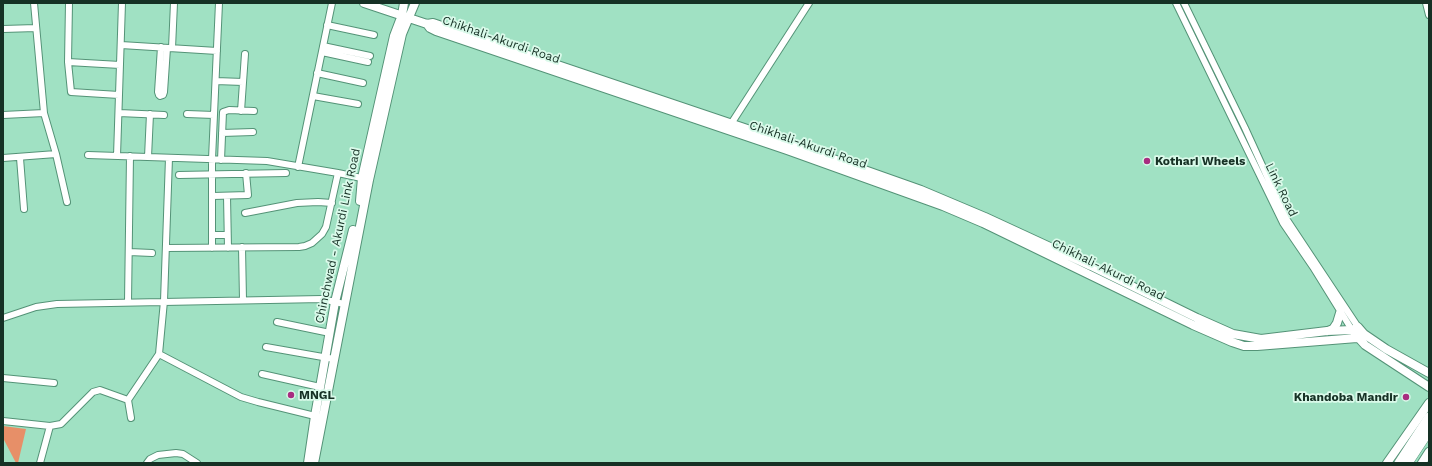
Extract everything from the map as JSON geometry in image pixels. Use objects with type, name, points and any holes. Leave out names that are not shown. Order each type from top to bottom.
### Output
[{"type":"highway","points":[[1399,463],[1429,417]]},
{"type":"highway","points":[[1408,463],[1429,431]]},
{"type":"main road","name":"Chikhali-Akurdi Road","points":[[364,3],[427,24],[430,28],[436,31],[729,127],[920,197],[938,200],[1091,266],[1233,334],[1260,340],[1327,331],[1355,329]]},
{"type":"main road","points":[[404,3],[405,16]]},
{"type":"main road","points":[[405,16],[416,3]]},
{"type":"main road","name":"Chinchwad - Akurdi Link Road","points":[[314,463],[323,418],[330,358],[330,333],[335,302],[402,34],[405,16]]},
{"type":"main road","name":"Chinchwad - Akurdi Link Road","points":[[308,463],[320,387],[330,358],[344,304],[366,179]]},
{"type":"main road","name":"Chikhali-Akurdi Road","points":[[938,200],[1193,325],[1244,346],[1361,336]]},
{"type":"main road","points":[[1327,331],[1333,329],[1337,323],[1340,313]]},
{"type":"main road","name":"Link Road","points":[[1355,329],[1361,336],[1365,345],[1429,387]]},
{"type":"main road","name":"Link Road","points":[[1361,336],[1429,373]]},
{"type":"main road","points":[[1387,463],[1429,403]]},
{"type":"main road","points":[[1422,463],[1429,452]]},
{"type":"street","points":[[34,3],[44,113],[56,154],[67,202]]},
{"type":"street","points":[[69,3],[68,62],[71,92],[119,95]]},
{"type":"street","points":[[117,156],[122,3]]},
{"type":"street","points":[[167,47],[164,92],[163,95],[159,96],[158,92],[174,3]]},
{"type":"street","points":[[212,248],[212,159],[219,3]]},
{"type":"street","points":[[298,167],[332,3]]},
{"type":"street","points":[[729,127],[809,3]]},
{"type":"street","name":"Link Road","points":[[1176,3],[1284,223],[1316,266],[1340,313],[1355,329]]},
{"type":"street","name":"Link Road","points":[[1184,3],[1245,128],[1287,220],[1355,329]]},
{"type":"street","points":[[1426,3],[1429,15]]},
{"type":"street","points":[[327,25],[374,35]]},
{"type":"street","points":[[3,29],[36,28]]},
{"type":"street","points":[[121,44],[217,51]]},
{"type":"street","points":[[322,49],[369,59]]},
{"type":"street","points":[[241,111],[245,54]]},
{"type":"street","points":[[68,62],[120,65]]},
{"type":"street","points":[[317,73],[363,83]]},
{"type":"street","points":[[216,81],[243,82]]},
{"type":"street","points":[[313,96],[358,104]]},
{"type":"street","points":[[221,160],[223,112],[226,110],[254,111]]},
{"type":"street","points":[[119,112],[164,115]]},
{"type":"street","points":[[3,115],[44,113]]},
{"type":"street","points":[[148,157],[150,114]]},
{"type":"street","points":[[187,114],[214,115]]},
{"type":"street","points":[[222,133],[253,132]]},
{"type":"street","points":[[3,158],[20,158],[56,154]]},
{"type":"street","points":[[88,155],[267,161],[366,179]]},
{"type":"street","points":[[128,302],[130,156]]},
{"type":"street","points":[[20,158],[24,210]]},
{"type":"street","points":[[130,418],[128,400],[159,354],[164,302],[169,158]]},
{"type":"street","points":[[212,196],[248,195],[246,173]]},
{"type":"street","points":[[179,175],[286,173]]},
{"type":"street","points":[[166,248],[299,247],[312,243],[326,228],[338,173]]},
{"type":"street","points":[[227,196],[228,248]]},
{"type":"street","points":[[245,213],[297,203],[332,203]]},
{"type":"street","points":[[212,235],[228,235]]},
{"type":"street","points":[[242,247],[243,300]]},
{"type":"street","points":[[128,252],[152,253]]},
{"type":"street","points":[[3,318],[45,305],[128,302],[322,299],[344,304]]},
{"type":"street","points":[[277,322],[330,333]]},
{"type":"street","points":[[266,347],[330,358]]},
{"type":"street","points":[[159,354],[241,397],[323,418]]},
{"type":"street","points":[[262,374],[320,387]]},
{"type":"street","points":[[3,378],[54,383]]},
{"type":"street","points":[[3,421],[50,426],[61,424],[93,392],[100,390],[128,400]]},
{"type":"street","points":[[40,463],[50,426]]},
{"type":"street","points":[[147,463],[150,459],[158,455],[176,453],[183,454],[197,463]]},
{"type":"shaded area","points":[[3,426],[26,429],[18,463],[16,463],[3,438]]},
{"type":"place","name":"Kothari Wheels","points":[[1147,161]]},
{"type":"place","name":"MNGL","points":[[291,395]]},
{"type":"place","name":"Khandoba Mandir","points":[[1406,397]]}]
